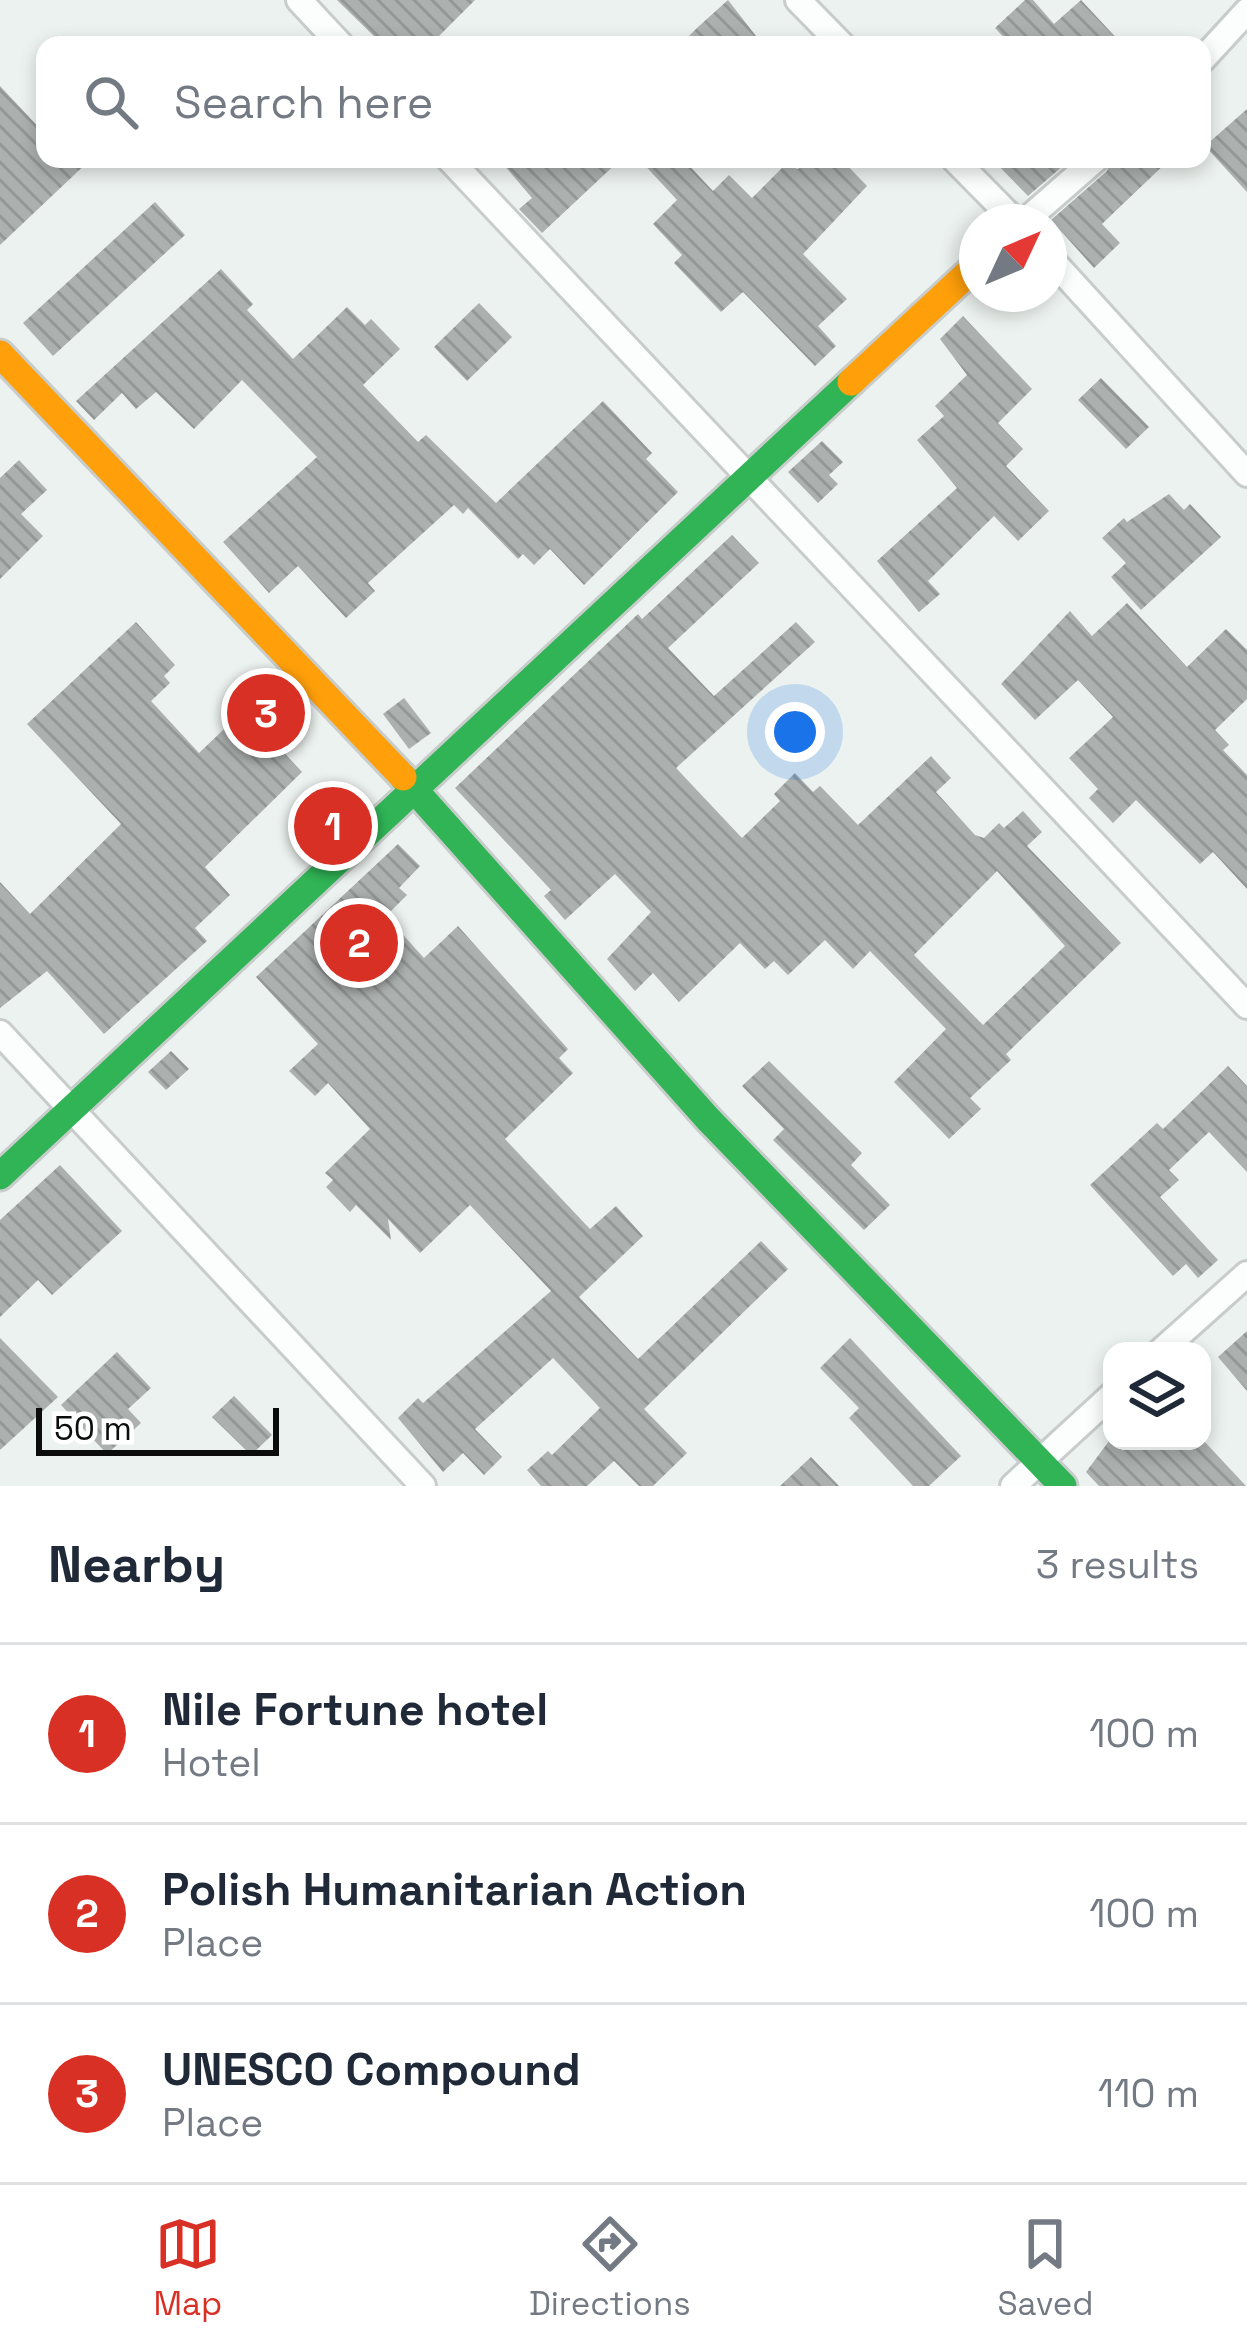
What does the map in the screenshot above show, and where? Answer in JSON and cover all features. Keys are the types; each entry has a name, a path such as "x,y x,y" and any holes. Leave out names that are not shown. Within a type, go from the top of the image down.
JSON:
{"street":[{"path":"299,0 333,36"},
{"path":"798,0 833,36"},
{"path":"1211,50 1247,10"},
{"path":"458,168 1247,1006"},
{"path":"964,168 1001,204"},
{"path":"1042,204 1085,168"},
{"path":"1067,277 1247,474"},
{"path":"0,1177 959,282"},
{"path":"0,354 415,790 708,1119 1063,1486"},
{"path":"0,1033 423,1486"},
{"path":"1171,1342 1247,1274"},
{"path":"1013,1486 1103,1403"}],"building":[{"path":"337,0 475,0 439,36 374,36"},
{"path":"728,0 756,36 689,36"},
{"path":"1025,0 1033,0 1054,24 1081,0 1115,36 1003,36 995,28"},
{"path":"0,86 36,124 36,168 81,168 0,245"},
{"path":"1247,109 1247,192 1211,153 1211,141"},
{"path":"507,168 611,168 542,233 519,209 532,198"},
{"path":"647,168 691,168 713,191 729,175 752,198 782,168 850,168 867,186 803,254 847,299 818,326 836,346 815,366 743,292 721,312 674,263 682,255 653,224 677,200"},
{"path":"1001,168 1061,168 1028,196"},
{"path":"1108,168 1161,168 1102,224 1120,243 1094,268 1067,238 1067,206"},
{"path":"155,202 185,235 53,356 23,323"},
{"path":"221,269 253,304 247,310 293,359 347,307 365,325 371,319 400,349 363,385 418,442 426,435 496,503 603,401 652,453 646,459 678,492 584,585 550,549 534,565 523,554 518,559 468,508 463,514 454,505 368,583 375,591 346,618 298,566 269,593 223,542 317,457 242,380 194,429 156,392 136,409 122,393 94,420 76,401"},
{"path":"479,303 512,337 467,381 434,347"},
{"path":"963,316 1032,389 998,423 1023,449 1006,466 1049,511 1018,541 994,516 928,581 940,594 919,612 877,561 957,488 917,440 944,416 935,406 967,375 940,339"},
{"path":"1101,378 1149,427 1126,449 1078,400"},
{"path":"822,441 843,462 829,475 838,484 818,503 788,472"},
{"path":"19,460 47,490 21,514 43,536 0,579 0,478"},
{"path":"1169,494 1184,510 1190,504 1221,537 1141,610 1111,577 1126,563 1102,538 1124,518 1127,522"},
{"path":"732,535 759,563 668,648 714,696 796,622 815,642 676,768 742,838 780,801 774,794 795,773 813,792 820,786 858,825 931,756 951,778 936,792 975,835 984,838 999,823 1004,828 1023,811 1042,832 1027,846 1121,943 1006,1054 1011,1060 970,1098 981,1109 949,1139 894,1082 946,1029 870,951 853,969 825,940 788,975 774,961 765,969 740,943 679,1002 653,973 635,991 607,959 651,912 615,874 565,920 544,896 551,890 455,788 638,614 642,619","holes":["997,871 1065,946 983,1025 914,955"]},
{"path":"1127,603 1187,667 1226,629 1247,650 1247,699 1215,730 1229,745 1223,750 1247,775 1247,889 1213,852 1200,864 1136,800 1113,823 1089,798 1098,789 1069,758 1113,717 1078,680 1035,720 1001,684 1070,611 1092,636"},
{"path":"136,622 175,665 164,676 170,683 151,701 199,753 244,710 302,772 205,867 230,895 195,928 207,941 104,1034 47,971 0,1008 0,882 30,914 121,824 27,724"},
{"path":"404,698 431,733 409,749 383,714"},
{"path":"398,844 420,866 399,888 407,895 386,916 424,958 458,926 568,1049 559,1058 573,1073 505,1139 590,1229 616,1206 643,1236 579,1297 638,1359 761,1241 788,1269 644,1409 687,1453 653,1486 639,1486 614,1461 587,1486 541,1486 527,1470 548,1451 552,1455 600,1408 553,1358 475,1429 502,1457 484,1475 463,1453 443,1472 398,1418 418,1398 423,1403 551,1291 470,1205 420,1253 388,1219 391,1240 356,1205 350,1212 326,1187 333,1180 325,1173 370,1129 328,1083 315,1096 289,1071 318,1044 256,977"},
{"path":"171,1051 189,1069 166,1090 148,1072"},
{"path":"769,1061 862,1153 851,1165 890,1205 864,1230 773,1140 784,1129 742,1086"},
{"path":"1228,1066 1247,1086 1247,1172 1209,1132 1169,1170 1179,1180 1160,1197 1218,1260 1198,1278 1186,1264 1173,1276 1090,1185 1157,1123 1163,1129"},
{"path":"60,1165 122,1231 52,1295 38,1280 0,1317 0,1220"},
{"path":"1247,1331 1247,1391 1218,1357"},
{"path":"0,1338 58,1397 0,1450"},
{"path":"850,1338 961,1456 929,1486 913,1486 849,1418 859,1408 820,1368"},
{"path":"117,1352 151,1388 128,1409 141,1423 107,1454 61,1405"},
{"path":"234,1396 272,1435 251,1455 212,1417"},
{"path":"1211,1448 1246,1486 1099,1486 1086,1472 1103,1449"},
{"path":"811,1457 839,1486 780,1486"}],"traffic: fast":[{"path":"0,1176 851,382"},
{"path":"403,777 708,1119 1063,1486"}],"traffic: slow":[{"path":"851,382 959,282"},
{"path":"0,354 403,777"}],"place":[{"name":"UNESCO Compound","path":"266,713"},
{"name":"Nile Fortune hotel","path":"333,826"},
{"name":"Polish Humanitarian Action","path":"359,943"}]}
